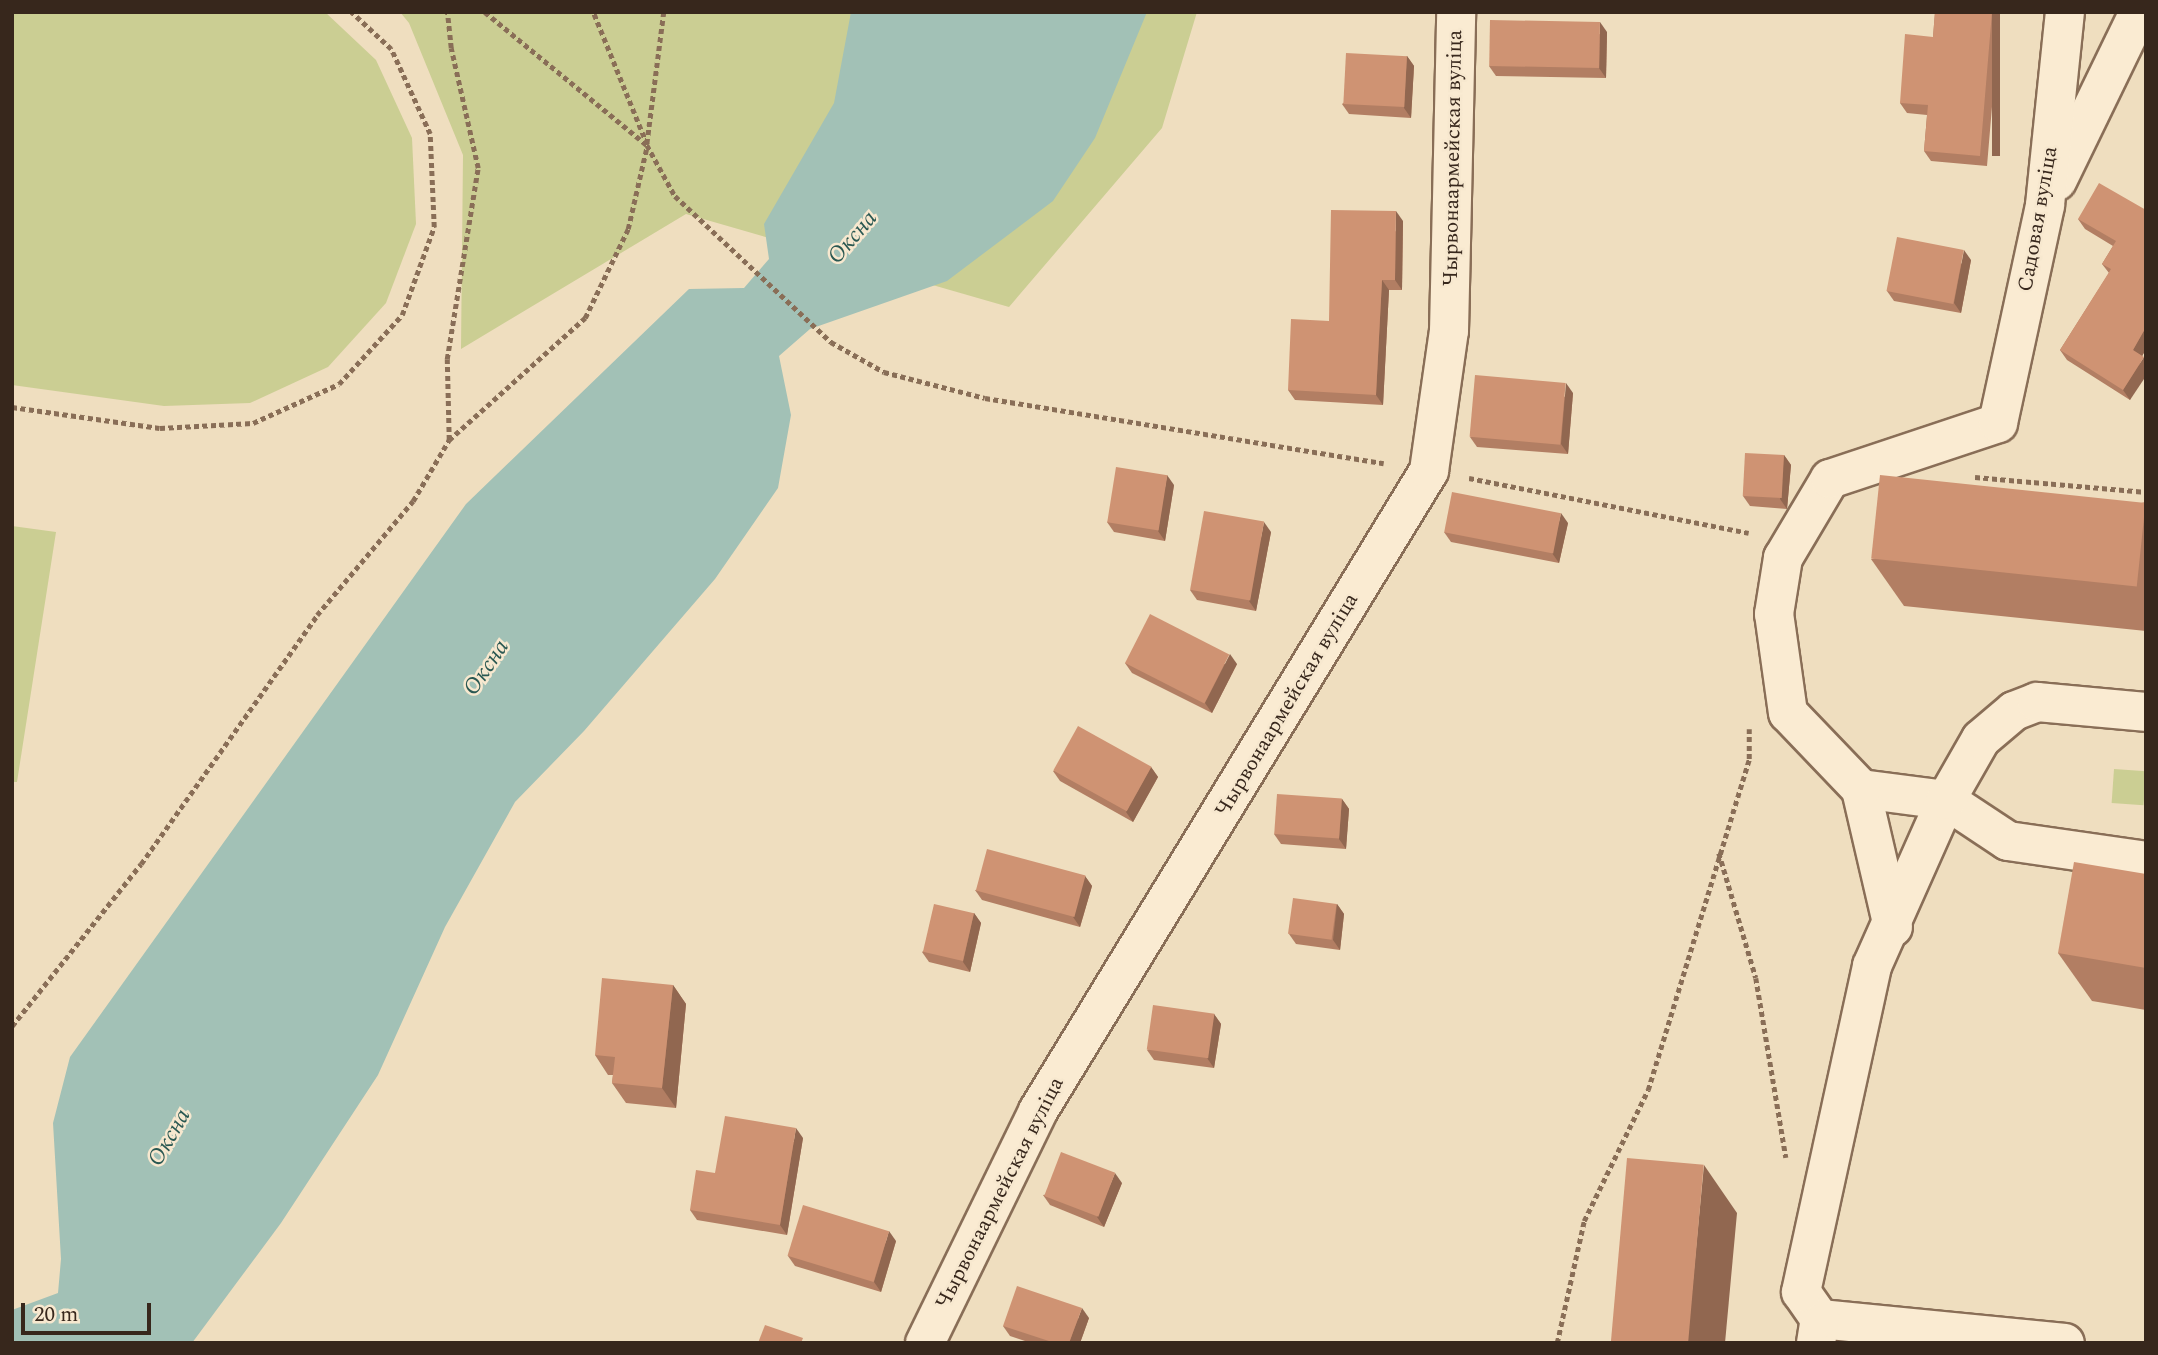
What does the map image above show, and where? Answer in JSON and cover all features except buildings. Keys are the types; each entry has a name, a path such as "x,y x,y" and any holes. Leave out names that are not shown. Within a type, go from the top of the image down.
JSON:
{"street":[{"name":"Чырвонаармейская вуліца","path":"925,1343 1038,1111 1429,471 1449,331 1456,12"},
{"name":"Садовая вуліца","path":"1766,552 1830,479 1998,423 2045,205 2065,12"},
{"path":"2045,205 2139,12"},
{"path":"1766,552 1788,713 1861,789 1893,927"},
{"path":"2065,1343 1818,1331 1801,1292 1872,965 1893,927 1946,800 1980,739 2014,711 2037,702 2146,712"},
{"path":"1861,789 1946,800 2008,841 2146,861"}],"path":[{"path":"12,407 160,428 253,423 339,384 402,315 435,227 430,134 391,49 351,12"},
{"path":"447,12 451,48 478,168 447,359 449,440"},
{"path":"485,12 647,145"},
{"path":"593,12 647,145 675,196 831,342 884,372 985,398 1429,471 1748,533 1766,552"},
{"path":"12,1026 141,864 317,615 413,501 449,440 585,318 628,229 647,145 664,12"},
{"path":"1970,476 2146,492"},
{"path":"1748,533 1766,552"},
{"path":"1556,1343 1584,1221 1648,1090 1749,759 1749,719"},
{"path":"1719,852 1756,978 1786,1161"}],"green space":[{"path":"12,12 325,12 376,60 412,138 416,224 386,303 328,367 250,403 164,406 12,385"},
{"path":"400,12 1197,12 1162,128 1009,307 686,214 461,349 463,155 409,23"},
{"path":"12,526 56,532 17,782 12,782"},
{"path":"2114,769 2146,771 2144,805 2112,803"}],"water":[{"name":"Оксна","path":"851,12 1147,12 1095,138 1053,201 947,281 810,329 779,356 791,415 778,488 715,579 584,731 515,802 445,927 378,1075 281,1223 192,1343 12,1343 12,1310 58,1293 61,1259 53,1123 70,1057 466,504 689,289 744,288 769,259 764,224 834,103"}]}
